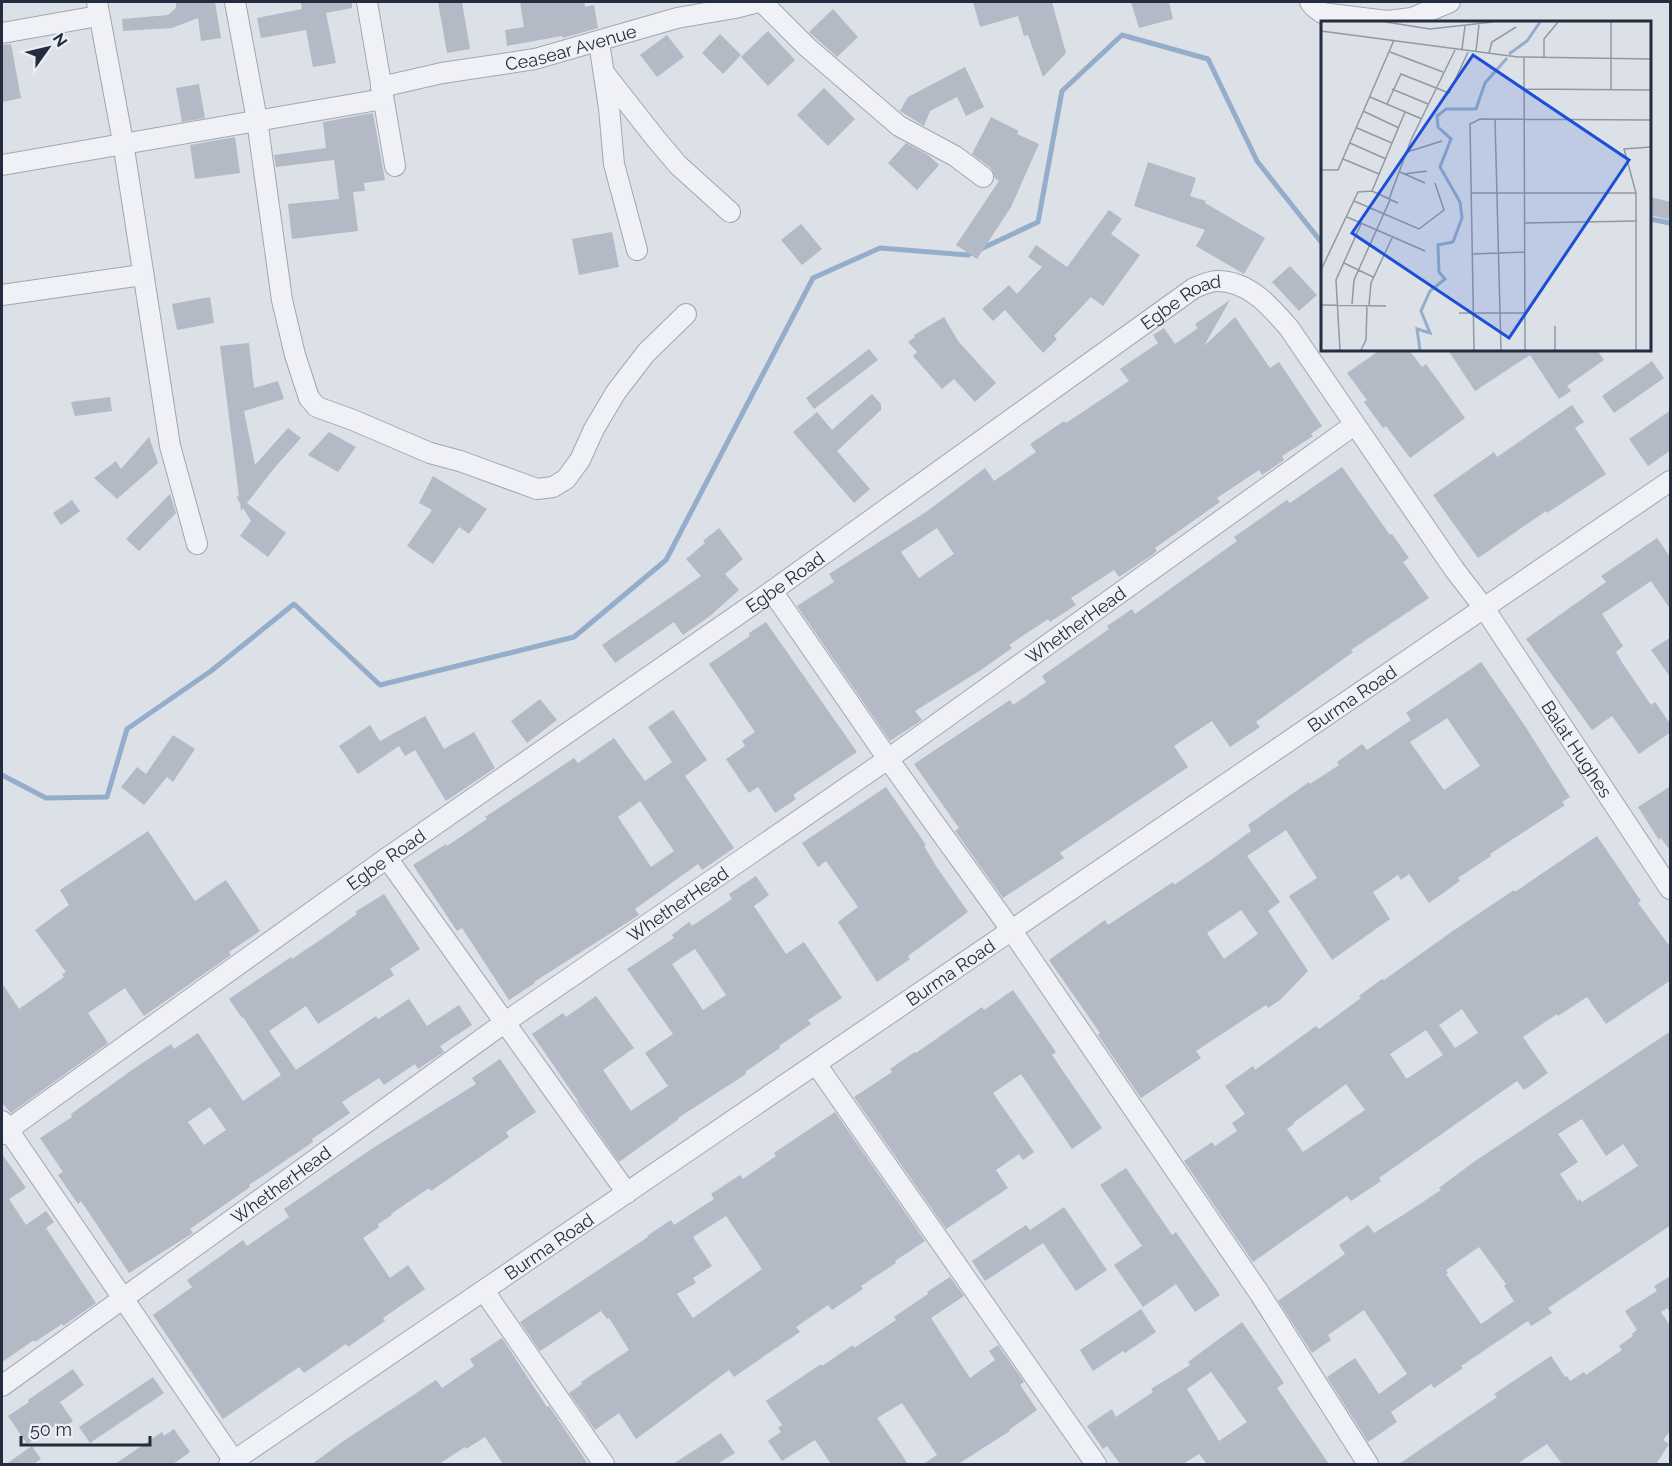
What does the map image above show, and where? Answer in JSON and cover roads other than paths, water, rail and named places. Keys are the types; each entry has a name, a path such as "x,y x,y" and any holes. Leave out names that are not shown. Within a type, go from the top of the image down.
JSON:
{"street":[{"path":"235,2 257,120 282,300 305,388 309,398 317,407 430,453 460,461 537,489 547,489 566,479 580,460 594,429 616,392 645,353 686,314"},
{"path":"367,2 395,166"},
{"path":"760,2 807,47 899,126 955,156 983,177"},
{"name":"Ceasear Avenue","path":"2,165 257,120 382,93 442,73 535,59 677,18 760,2"},
{"path":"1310,2 1322,13 1387,21 1412,18 1450,2"},
{"path":"2,33 97,9 123,142 170,446 197,544"},
{"path":"599,42 609,108 614,164 637,250"},
{"path":"603,72 678,165 730,212"},
{"path":"2,295 142,274"},
{"name":"Egbe Road","path":"3,1128 772,591 1194,288 1215,280 1235,284 1250,291 1267,303 1289,328 1454,569 1485,608"},
{"name":"WhetherHead","path":"2,1386 504,1023 888,759 1354,425"},
{"name":"Burma Road","path":"232,1463 1671,481"},
{"path":"772,591 888,759 1012,931 1260,1294 1368,1464"},
{"name":"Balat Hughes","path":"1485,608 1671,889"},
{"path":"387,858 627,1193"},
{"path":"816,1064 1096,1464"},
{"path":"3,1128 123,1299 232,1463"},
{"path":"484,1291 604,1464"}],"waterway":[{"path":"2,775 46,798 107,797 127,729 211,671 294,604 380,685 574,637 666,560 813,278 880,248 968,255 1038,222 1062,91 1122,35 1208,59 1257,161 1321,242"},
{"path":"1651,219 1670,223"}]}
